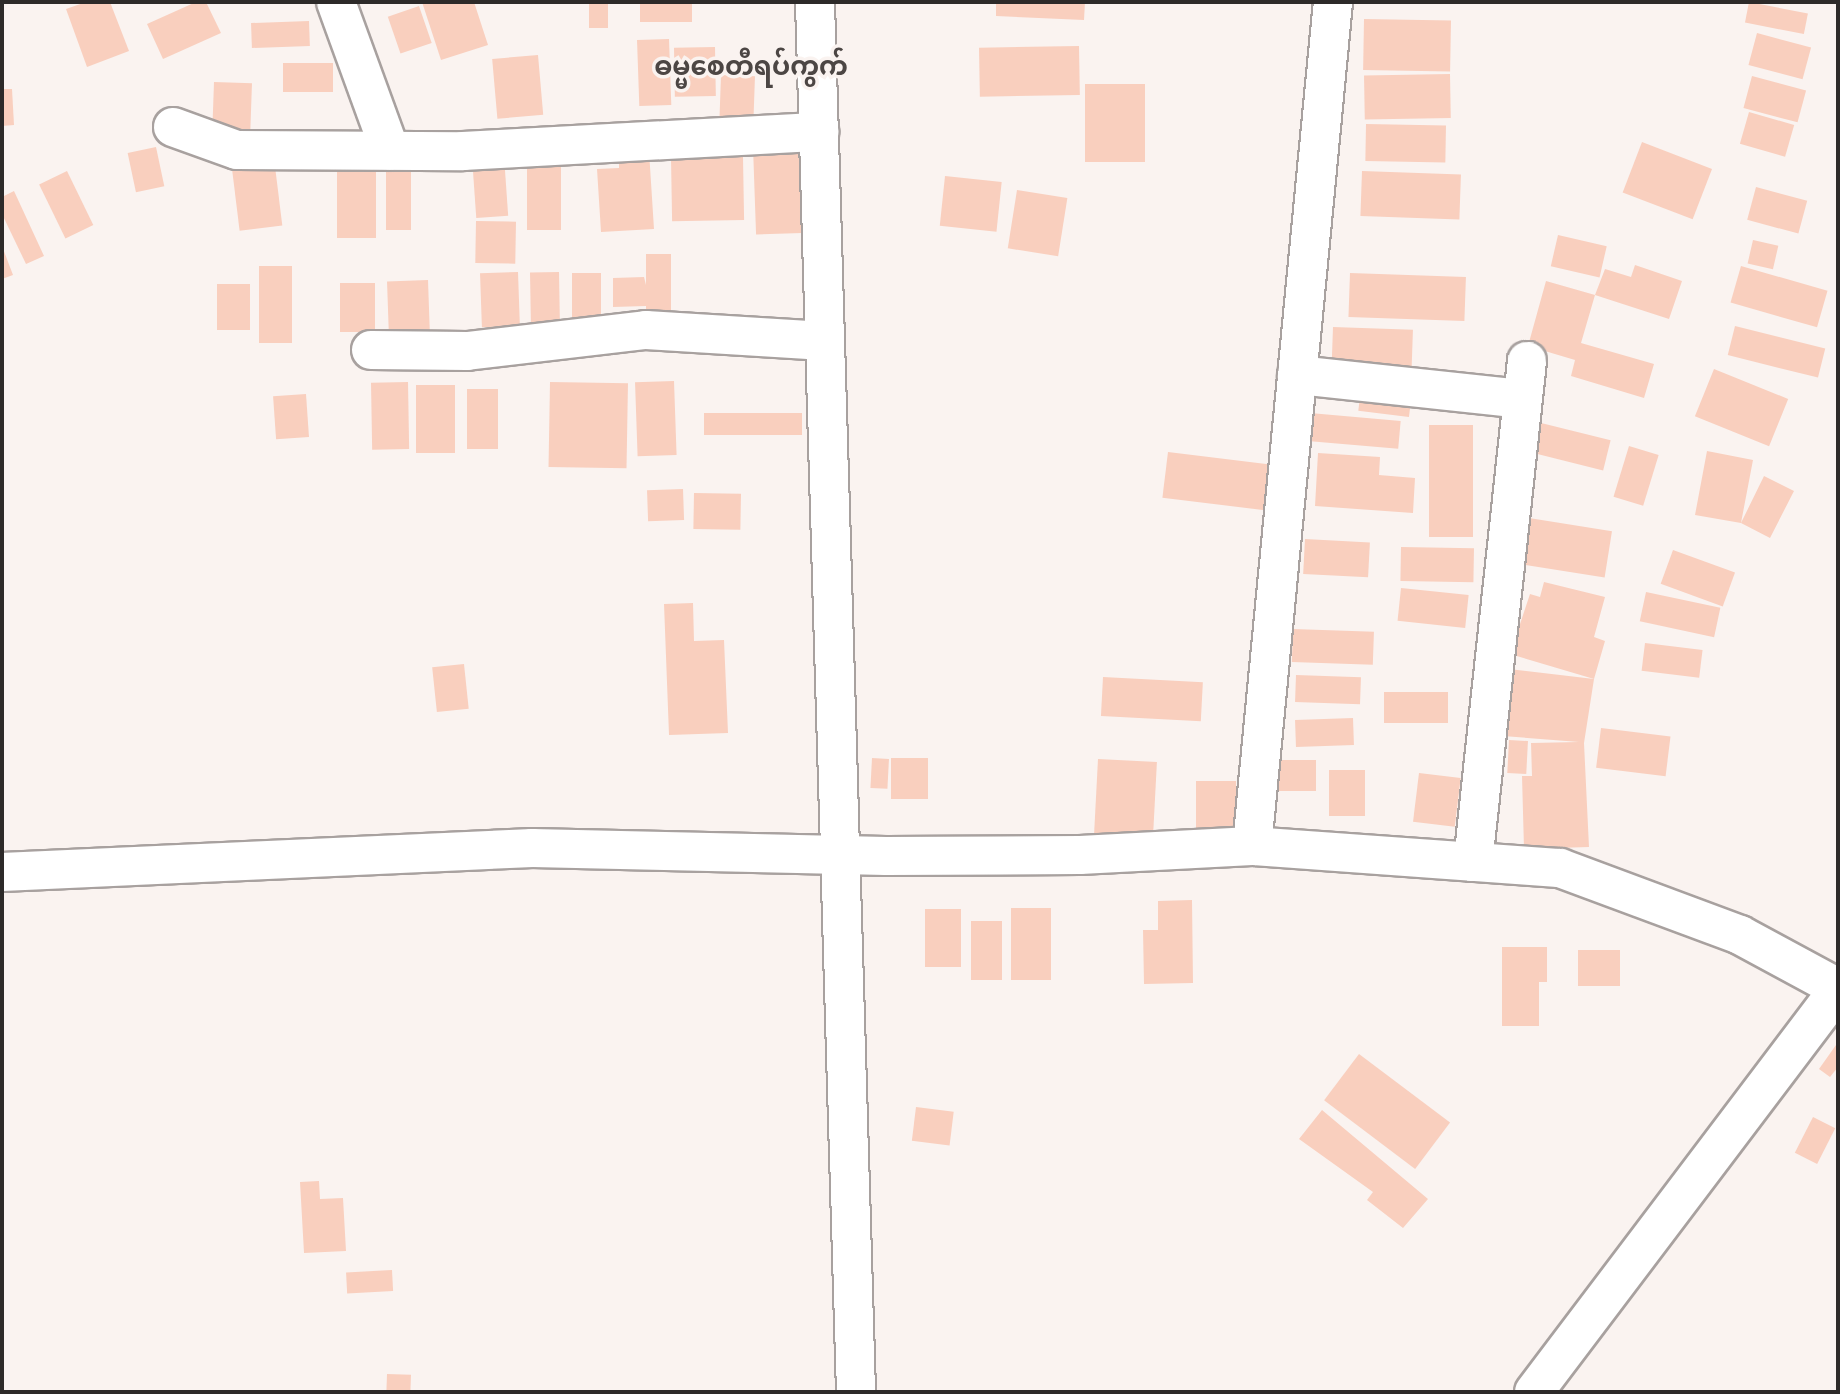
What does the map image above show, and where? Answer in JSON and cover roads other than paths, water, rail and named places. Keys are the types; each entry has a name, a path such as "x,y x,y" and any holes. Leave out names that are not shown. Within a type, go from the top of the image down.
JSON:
{"street":[{"path":"336,2 390,150"},
{"path":"815,2 856,1392"},
{"path":"1252,846 1333,2"},
{"path":"173,127 237,150 390,150 819,132"},
{"path":"371,350 467,351 646,330 825,341"},
{"path":"1473,862 1527,361"},
{"path":"1297,375 1521,399"},
{"path":"2,872 532,848 840,855 1080,855 1252,846 1560,868 1740,935 1838,989 1534,1392"}],"district":[{"name":"ဓမ္မစေတီရပ်ကွက်","path":"751,65"}]}
